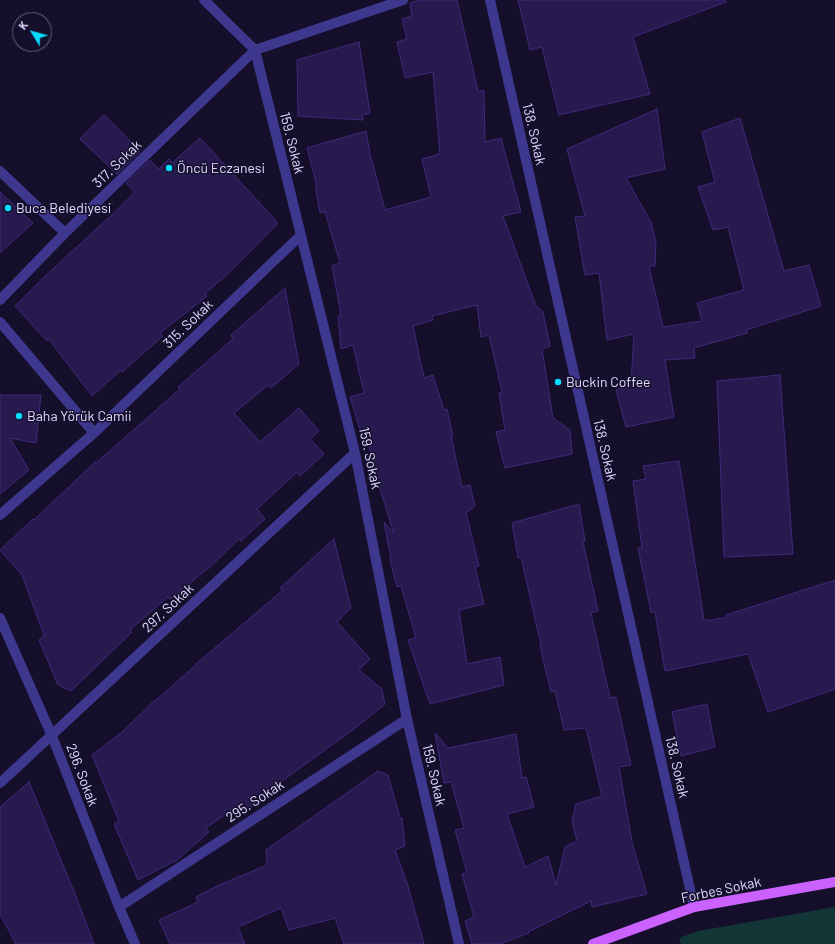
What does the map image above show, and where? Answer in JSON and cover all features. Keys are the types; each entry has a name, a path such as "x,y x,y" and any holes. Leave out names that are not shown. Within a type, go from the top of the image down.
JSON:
{"main road":[{"name":"Forbes Sokak","path":"593,944 694,907 835,882"}],"street":[{"path":"204,0 255,50 403,0"},
{"name":"138. Sokak","path":"490,0 694,907"},
{"name":"317. Sokak","path":"0,300 65,233 255,50"},
{"name":"159. Sokak","path":"255,50 355,453 407,719 460,944"},
{"path":"0,171 65,233"},
{"name":"315. Sokak","path":"0,515 94,433 301,235"},
{"path":"0,322 94,433"},
{"name":"297. Sokak","path":"0,783 355,453"},
{"name":"296. Sokak","path":"0,618 52,736 135,944"},
{"name":"295. Sokak","path":"119,907 407,719"}],"green space":[{"path":"835,907 835,944 681,944 679,938 698,931"}],"building":[{"path":"420,0 457,0 478,91 484,91 485,142 501,138 521,212 503,216 536,306 543,312 550,346 542,349 553,418 570,430 572,454 505,468 496,432 505,430 499,393 502,392 489,335 481,337 477,305 432,316 433,320 413,326 424,378 433,375 444,410 447,409 462,487 470,485 475,506 466,513 479,566 475,567 484,604 459,610 467,664 500,657 504,685 430,704 408,640 416,638 401,586 397,587 390,559 384,522 394,533 377,480 365,429 360,430 350,397 364,393 353,345 341,349 338,316 341,315 332,266 340,263 325,212 320,213 316,182 307,148 366,131 370,154 385,210 431,197 422,159 440,154 433,72 405,78 397,42 407,39 402,19 412,16 410,3"},
{"path":"518,0 725,0 726,2 633,37 650,94 559,115 542,47 530,50"},
{"path":"359,42 370,113 362,115 363,120 298,116 297,60"},
{"path":"657,109 665,169 626,178 651,222 656,242 655,266 649,266 663,327 702,321 697,303 744,290 728,227 713,230 698,187 715,182 702,132 740,118 784,271 809,265 821,306 746,330 747,333 694,348 695,358 665,360 674,417 626,427 616,390 631,384 634,334 607,340 599,273 585,275 575,217 585,216 567,149"},
{"path":"104,115 140,151 117,174 80,139"},
{"path":"200,138 278,223 233,269 205,294 207,296 160,333 163,336 92,396 48,338 47,341 15,306 135,192 126,183 150,160 159,169 169,159 172,163"},
{"name":"Buca Belediyesi","path":"0,192 33,223 0,253"},
{"path":"285,288 299,364 271,388 268,385 234,413 260,442 299,408 319,431 310,439 324,454 300,476 297,472 257,509 265,519 241,541 239,539 210,567 170,599 168,597 130,630 132,632 71,691 58,685 39,640 44,635 22,575 0,550 95,462 96,463 180,389 178,387 233,339 231,335"},
{"path":"780,375 793,554 724,557 717,381"},
{"name":"Baha Yörük Camii","path":"0,395 41,395 36,443 10,438 29,470 0,494"},
{"path":"679,461 704,620 710,621 726,618 726,615 835,580 835,689 768,712 748,654 665,671 655,612 651,612 638,548 642,548 633,481 646,479 643,466"},
{"path":"579,504 585,541 583,542 598,611 591,613 610,698 616,697 631,765 619,767 632,842 647,894 592,907 591,901 528,932 529,933 500,944 472,944 465,921 474,917 462,874 467,873 455,830 464,828 451,782 444,783 435,733 448,748 516,734 522,778 526,777 534,807 507,814 525,867 548,856 556,885 565,847 577,841 572,821 576,804 602,796 586,728 564,730 555,691 551,692 521,557 518,558 512,523"},
{"path":"334,539 351,608 337,622 370,659 359,670 382,689 385,704 354,729 271,789 273,791 244,811 240,804 206,828 209,832 177,860 138,880 114,824 119,821 92,755 121,733 155,700 283,590 280,588"},
{"path":"707,704 715,747 681,756 672,712"},
{"path":"378,771 388,775 400,818 402,818 405,846 395,850 408,886 424,944 344,944 335,918 289,930 281,908 238,927 245,944 170,944 159,920 198,902 196,897 217,886 267,865 266,850"},
{"path":"29,782 94,944 16,944 0,914 0,807"}],"place":[{"name":"Öncü Eczanesi","path":"169,168"},
{"name":"Buca Belediyesi","path":"8,208"},
{"name":"Buckin Coffee","path":"558,382"},
{"name":"Baha Yörük Camii","path":"19,416"}]}
